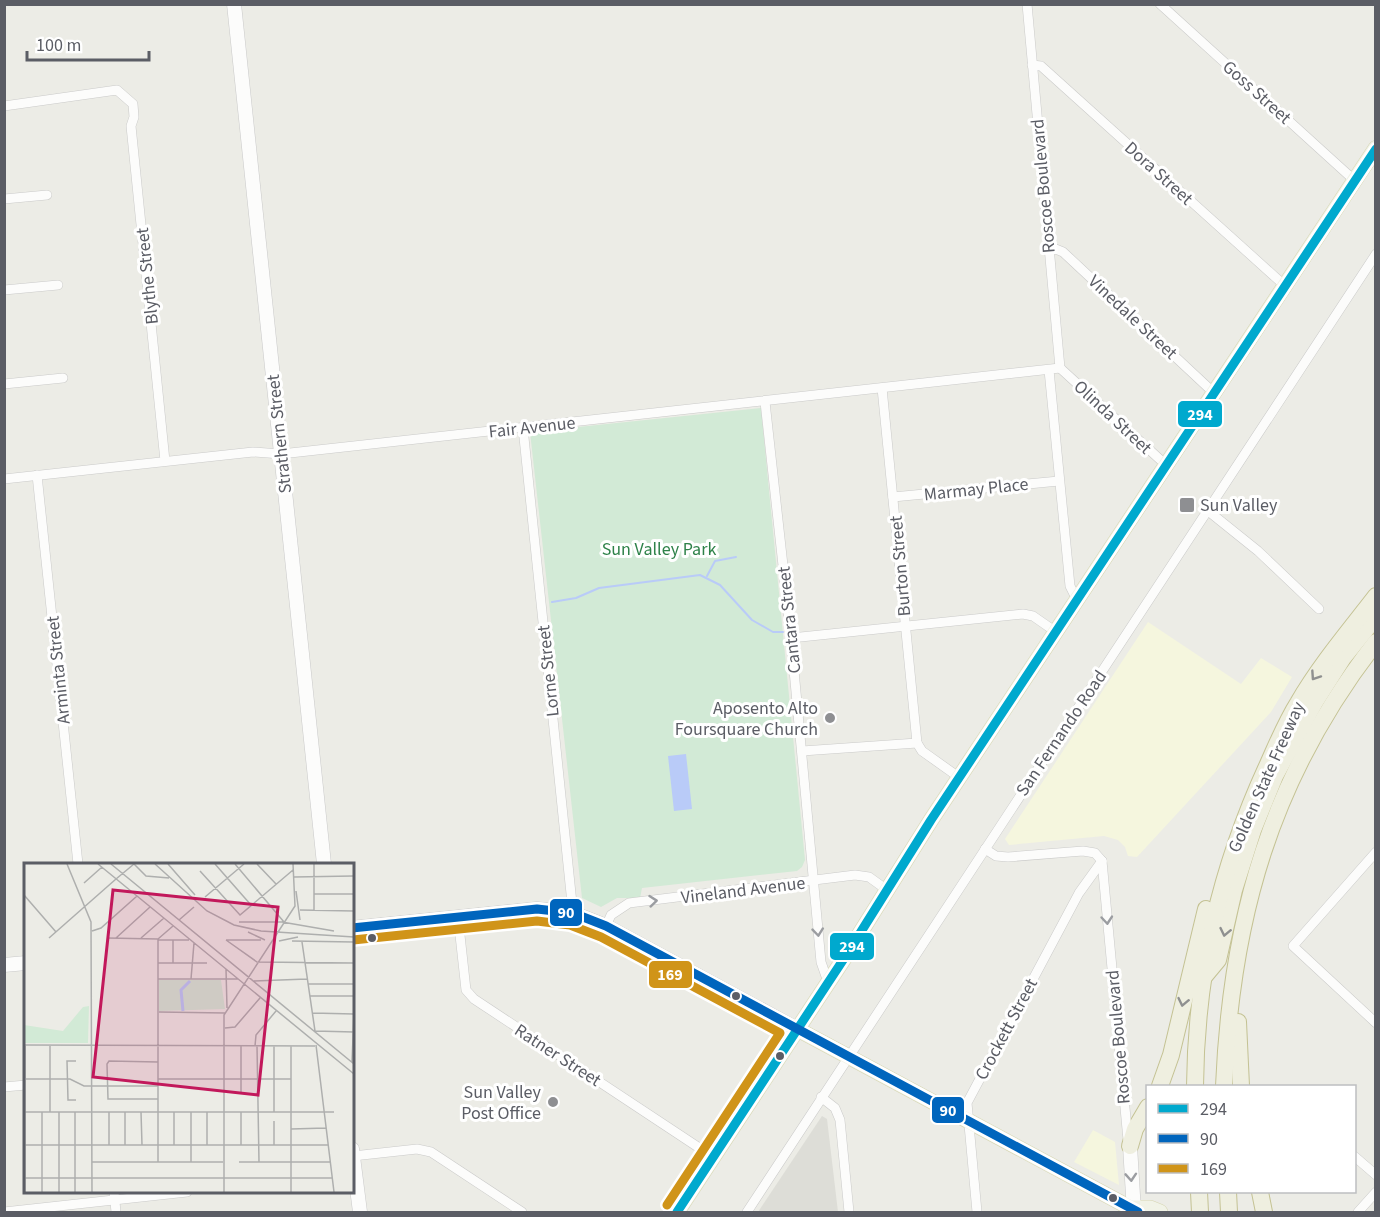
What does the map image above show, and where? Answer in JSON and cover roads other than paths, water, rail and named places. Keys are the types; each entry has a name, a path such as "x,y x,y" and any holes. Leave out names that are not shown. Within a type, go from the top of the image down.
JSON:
{"highway":[{"name":"Golden State Freeway","path":"1195,1085 1202,979 1215,909 1228,862 1251,801 1297,704 1318,671 1376,596"},
{"path":"1202,979 1218,960 1234,890 1253,830 1275,776 1315,702 1343,658 1376,617"},
{"path":"1241,1085 1238,1049 1241,929 1238,900 1259,832 1283,774 1330,691 1376,625"},
{"name":"Golden State Freeway","path":"1224,1085 1229,1005 1241,929 1258,864 1293,777 1330,708 1376,642"},
{"path":"1160,1085 1171,1055 1198,936 1208,905 1228,862"},
{"path":"1130,1146 1135,1129 1146,1110"},
{"path":"1199,1193 1200,1212"},
{"path":"1228,1193 1229,1212"},
{"path":"1260,1193 1264,1212"}],"main road":[{"name":"Strathern Street","path":"234,4 324,863"},
{"path":"677,1212 1376,148"},
{"path":"354,928 537,909 573,913 606,926 1135,1211 1150,1208 1160,1212"},
{"path":"4,965 24,963"},
{"name":"Roscoe Boulevard","path":"1130,1146 1135,1211"},
{"path":"354,1173 360,1212"}],"street":[{"name":"Roscoe Boulevard","path":"1027,4 1060,368"},
{"name":"Goss Street","path":"1160,4 1354,180"},
{"name":"Dora Street","path":"1032,65 1041,66 1284,285"},
{"name":"Blythe Street","path":"4,106 117,90 133,104 134,117 130,126 165,461"},
{"path":"4,199 47,195"},
{"name":"Vinedale Street","path":"1048,246 1063,252 1214,393"},
{"name":"San Fernando Road","path":"747,1212 847,1056 1376,254"},
{"path":"4,290 57,285"},
{"name":"Fair Avenue","path":"4,479 253,452 281,454 1060,368"},
{"name":"Olinda Street","path":"1060,368 1166,465"},
{"path":"1049,370 1070,586 1077,600"},
{"path":"4,384 63,378"},
{"name":"Burton Street","path":"882,388 917,743"},
{"name":"Cantara Street","path":"765,402 791,638 821,962 828,982"},
{"name":"Lorne Street","path":"523,428 573,913"},
{"name":"Arminta Street","path":"37,475 78,863"},
{"name":"Marmay Place","path":"893,497 1059,481"},
{"path":"1207,510 1258,551 1319,609"},
{"path":"791,638 1023,614 1033,616 1056,632"},
{"path":"802,751 917,743 922,751 960,778"},
{"path":"985,849 996,856 1008,857 1083,851 1095,853 1102,861"},
{"path":"1376,852 1293,946 1376,1023"},
{"name":"Roscoe Boulevard","path":"1102,861 1127,1137 1130,1146"},
{"name":"Crockett Street","path":"976,1212 967,1103 1079,893 1102,861"},
{"name":"Vineland Avenue","path":"606,926 611,915 629,903 862,875 869,877 887,890"},
{"name":"Ratner Street","path":"458,917 466,990 474,999 713,1157"},
{"path":"4,1087 24,1085"},
{"path":"821,1097 835,1108 840,1120 849,1212"},
{"path":"354,1156 417,1149 431,1152 522,1212"},
{"path":"1356,1158 1376,1175"},
{"path":"1358,1212 1376,1192"},
{"path":"4,1212 114,1195 150,1193"},
{"path":"114,1195 116,1212"}],"water":[{"path":"686,754 692,809 674,811 668,756"}],"waterway":[{"path":"707,576 715,561 736,557"},
{"path":"552,602 576,598 599,588 700,575 720,585 752,620 773,632 783,632"}],"place":[{"name":"Sun Valley","path":"1187,505"},
{"name":"Aposento Alto Foursquare Church","path":"830,718"},
{"name":"Sun Valley Post Office","path":"553,1102"}],"park label":[{"name":"Sun Valley Park","path":"659,549"}]}
